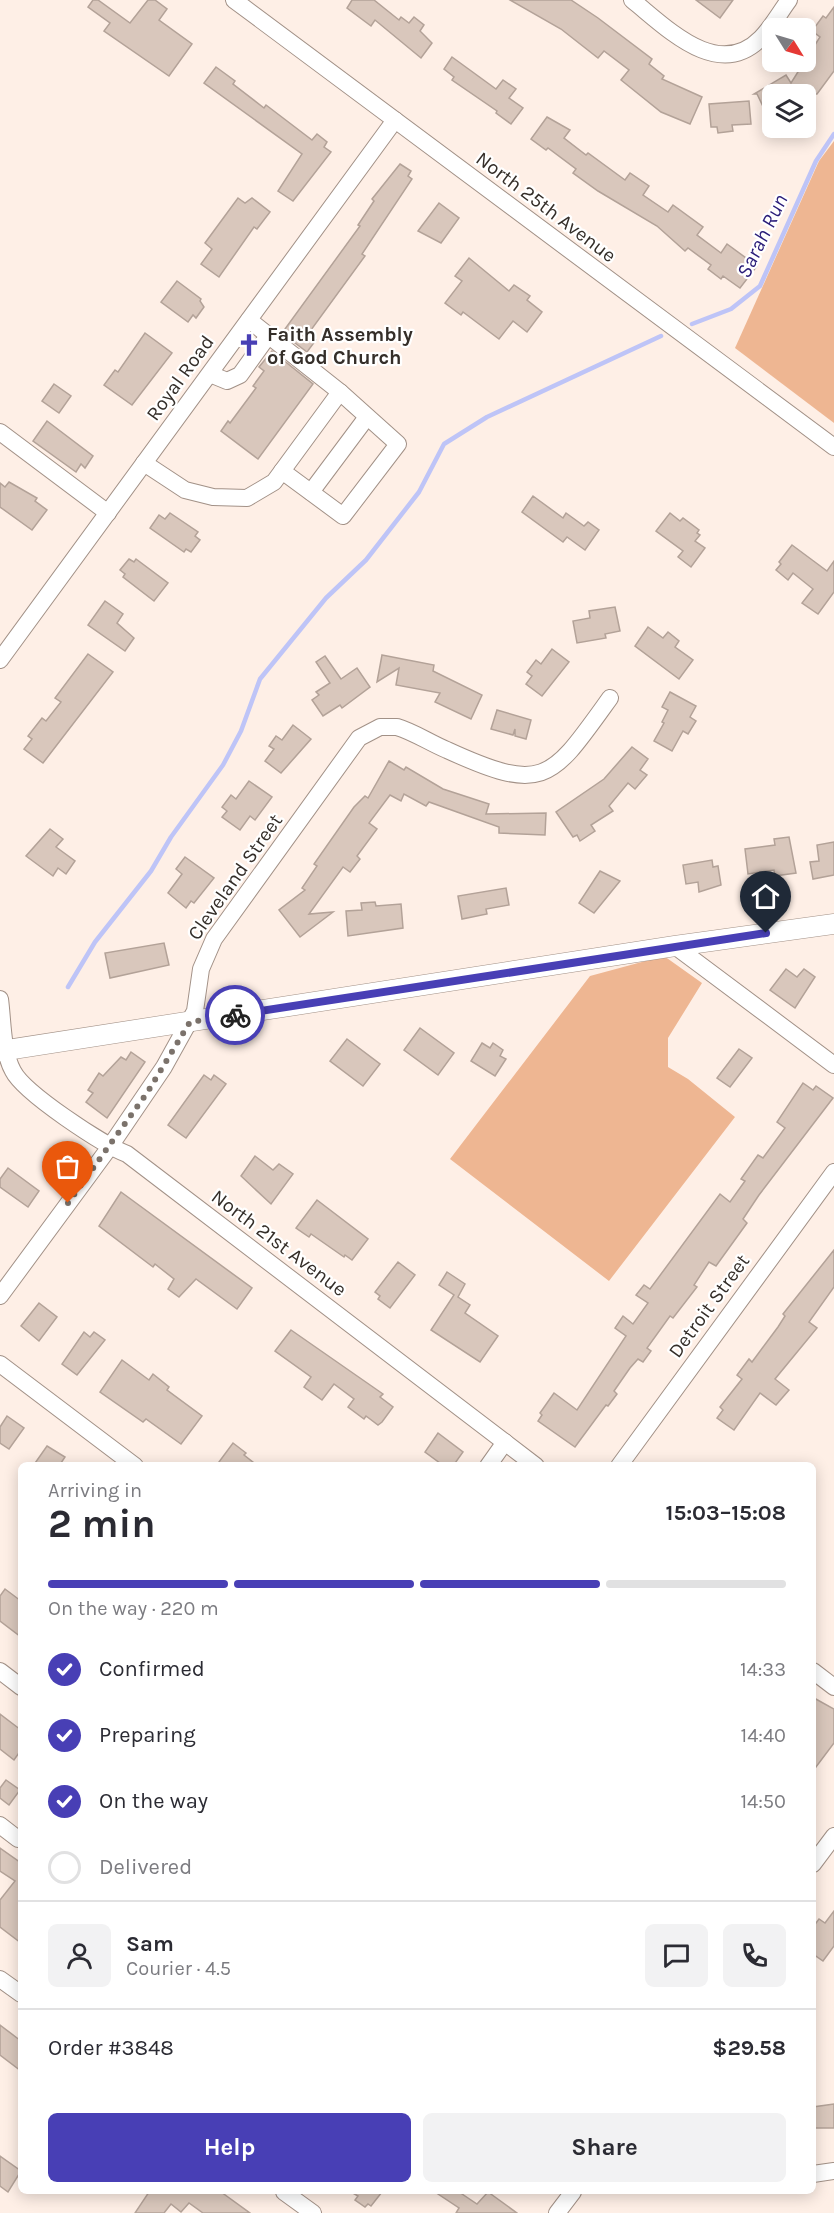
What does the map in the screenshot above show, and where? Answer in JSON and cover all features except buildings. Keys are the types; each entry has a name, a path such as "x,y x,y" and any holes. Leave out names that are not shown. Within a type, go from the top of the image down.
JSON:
{"main road":[{"path":"3,1051 675,946 834,924"}],"street":[{"name":"North 25th Avenue","path":"234,0 834,447"},
{"path":"632,0 694,48 707,53 729,54 747,49 761,38 789,0"},
{"name":"Royal Road","path":"0,660 395,120"},
{"path":"249,320 340,392 398,444 343,516 282,471"},
{"path":"210,374 227,381 240,375 268,336"},
{"path":"144,463 185,490 213,497 247,498 274,482 340,392"},
{"path":"311,492 367,417"},
{"path":"0,432 108,513"},
{"name":"Cleveland Street","path":"0,1296 109,1148 164,1067 196,1007 205,957 214,939 363,735 380,727 397,727 500,772 532,776 553,767 566,757 610,698"},
{"path":"675,946 834,1065"},
{"path":"0,999 3,1051"},
{"name":"North 21st Avenue","path":"3,1051 14,1074 26,1087 109,1148 127,1154 531,1462"},
{"name":"Detroit Street","path":"622,1462 834,1172"},
{"path":"0,1364 130,1462"},
{"path":"491,1462 505,1442"},
{"path":"0,1671 18,1685"},
{"path":"816,1673 834,1686"},
{"path":"0,1826 18,1839"},
{"path":"816,1860 834,1836"},
{"path":"0,1978 18,1992"},
{"path":"816,2174 834,2171"},
{"path":"287,2194 313,2213"},
{"path":"557,2213 571,2194"}],"shaded area":[{"path":"834,141 834,423 735,348 819,161"},
{"path":"664,956 702,983 668,1038 668,1067 688,1079 735,1117 609,1281 450,1159 590,976"}],"waterway":[{"name":"Sarah Run","path":"692,324 731,309 760,286 816,161 834,134"},
{"path":"68,987 95,942 151,871 171,837 223,765 241,731 260,679 326,598 366,560 419,492 444,444 487,417 661,336"}],"way so far":[{"path":"68,1203 147,1093 190,1022 235,1015"}],"place":[{"name":"Faith Assembly of God Church","path":"249,345"}],"route":[{"path":"235,1015 766,933"}]}
